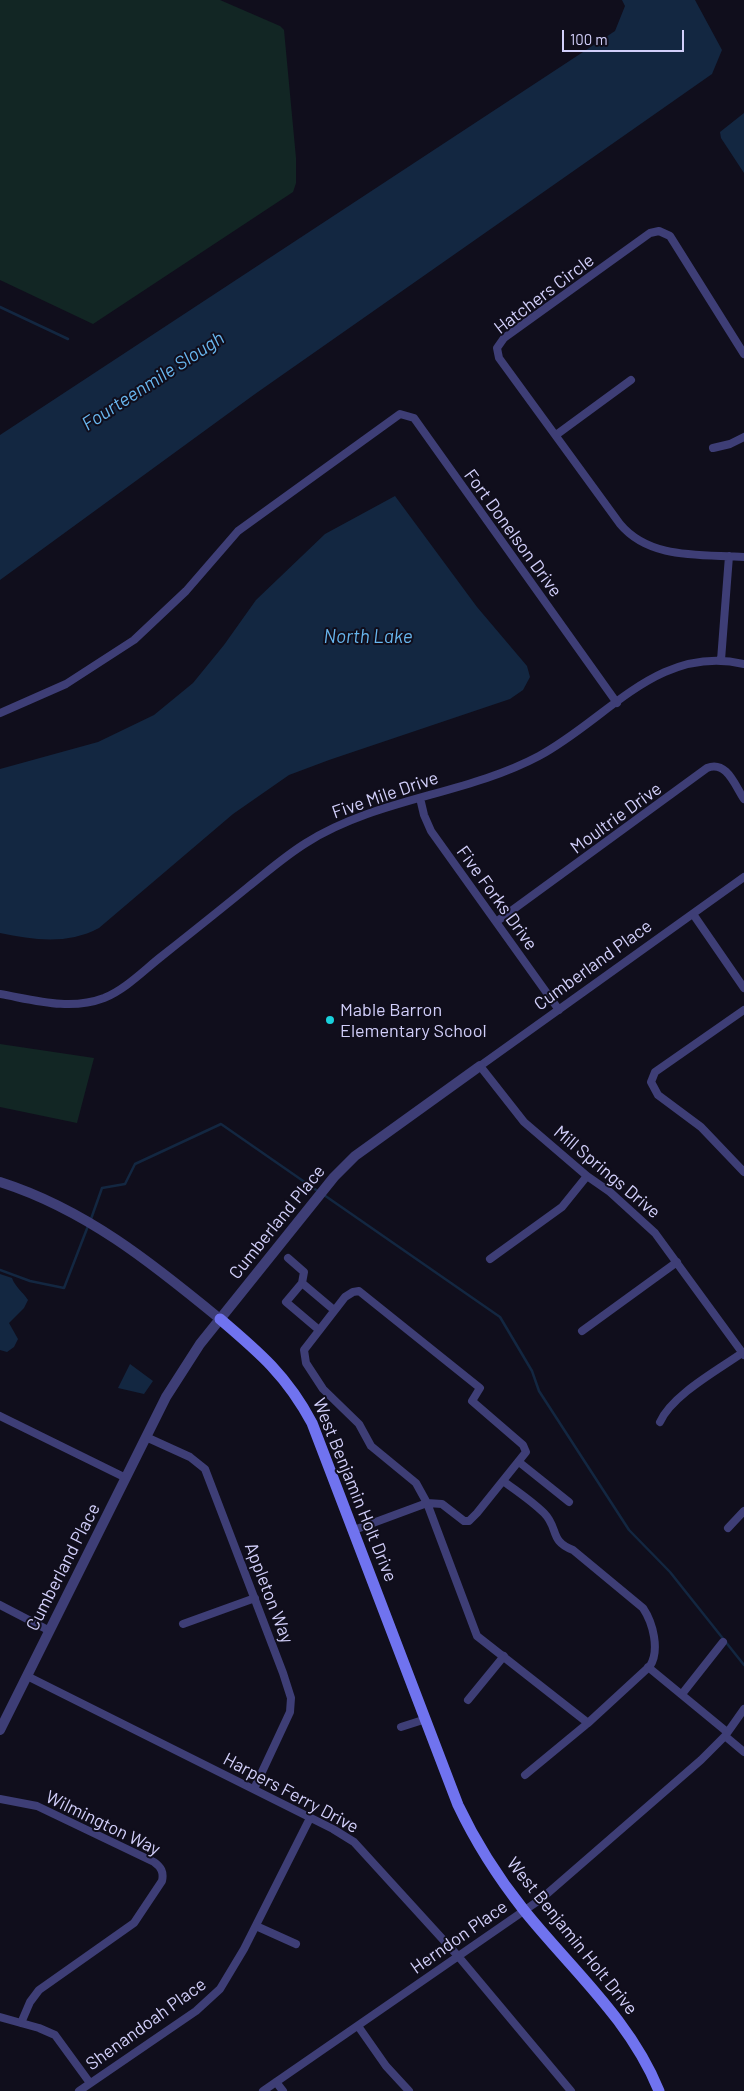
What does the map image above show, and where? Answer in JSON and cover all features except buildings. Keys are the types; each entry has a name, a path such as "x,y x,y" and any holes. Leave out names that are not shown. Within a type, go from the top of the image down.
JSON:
{"main road":[{"name":"West Benjamin Holt Drive","path":"220,1319 269,1361 299,1398 316,1431 458,1805 477,1845 524,1910 629,2034 644,2058 659,2091"}],"street":[{"name":"Hatchers Circle","path":"744,354 670,236 664,231 654,232 499,342 497,348 499,358 620,524 638,541 659,550 744,557"},
{"path":"556,435 632,380"},
{"name":"Fort Donelson Drive","path":"0,713 66,684 134,640 186,591 238,531 398,414 405,414 414,418 617,703"},
{"path":"712,448 730,444 744,437"},
{"path":"721,660 729,556"},
{"name":"Five Mile Drive","path":"0,994 64,1004 86,1003 106,997 137,976 305,844 329,830 360,817 501,773 526,763 564,740 666,670 690,662 721,660 744,664"},
{"name":"Moultrie Drive","path":"496,922 708,768 716,766 723,768 744,799"},
{"name":"Five Forks Drive","path":"420,798 424,815 431,831 559,1010"},
{"name":"Cumberland Place","path":"0,1730 177,1377 220,1319 344,1165 744,877"},
{"path":"693,914 744,988"},
{"path":"744,1010 655,1072 651,1082 658,1095 713,1138 744,1172"},
{"name":"Mill Springs Drive","path":"480,1066 524,1122 641,1219 655,1233 743,1354"},
{"path":"490,1259 562,1207 588,1176"},
{"name":"West Benjamin Holt Drive","path":"0,1182 53,1203 112,1236 147,1259 220,1319"},
{"path":"288,1258 304,1272 302,1283 286,1302 319,1330"},
{"path":"582,1331 677,1262"},
{"path":"302,1283 334,1310"},
{"path":"354,1530 427,1503 442,1504 464,1521 469,1521 504,1481 526,1452 524,1445 472,1401 480,1388 359,1291 352,1292 345,1297 304,1350 306,1363 323,1390 359,1424 371,1446 416,1483 427,1503 474,1631 588,1723"},
{"path":"660,1422 665,1412 678,1399 743,1354"},
{"path":"0,1416 126,1478"},
{"name":"Appleton Way","path":"146,1438 190,1457 205,1470 283,1673 291,1702 288,1718 254,1789"},
{"path":"519,1462 569,1502"},
{"path":"504,1481 543,1512 551,1521 554,1534 561,1546 573,1550 643,1608 649,1617 654,1646 654,1659 648,1667 588,1723 526,1776"},
{"path":"728,1528 744,1511"},
{"path":"183,1624 255,1598"},
{"path":"0,1605 50,1631"},
{"path":"682,1694 723,1642"},
{"path":"468,1700 504,1656"},
{"path":"648,1667 682,1694 744,1752"},
{"name":"Harpers Ferry Drive","path":"27,1676 347,1836 361,1848 458,1956 571,2091"},
{"name":"Herndon Place","path":"264,2091 541,1899 701,1760 726,1734 744,1709"},
{"path":"401,1727 426,1719"},
{"name":"Wilmington Way","path":"0,1799 42,1808 154,1862 162,1871 162,1881 134,1923 39,1990 30,2002 21,2023"},
{"name":"Shenandoah Place","path":"79,2091 206,2003 227,1981 310,1818"},
{"path":"256,1926 296,1944"},
{"path":"0,2017 50,2032 59,2039 90,2083"},
{"path":"358,2026 386,2066 409,2091"},
{"path":"276,2082 283,2091"}],"green space":[{"path":"0,0 220,0 280,26 284,30 296,158 296,183 293,192 93,324 0,280"},
{"path":"0,1044 94,1058 77,1123 0,1107"}],"water":[{"name":"Fourteenmile Slough","path":"622,0 695,0 722,50 712,74 255,394 0,580 0,435 615,31 625,6"},
{"path":"744,113 744,173 721,138 720,132"},
{"name":"North Lake","path":"395,496 477,607 527,666 530,677 523,690 510,699 289,775 233,814 99,928 75,937 63,939 25,938 0,933 0,769 98,742 154,715 193,683 224,645 256,600 325,534"},
{"path":"0,1274 12,1278 28,1300 24,1308 9,1323 18,1339 14,1347 7,1352 0,1350"},
{"path":"130,1364 153,1381 144,1394 118,1388"}],"waterway":[{"path":"0,307 68,339"},
{"path":"91,1219 102,1188 125,1184 135,1164 221,1124 319,1192"},
{"path":"324,1195 500,1317 532,1371 539,1391 629,1530 670,1572 744,1665"},
{"path":"0,1270 30,1281 64,1288 88,1226"}],"place":[{"name":"Mable Barron Elementary School","path":"330,1020"}]}
